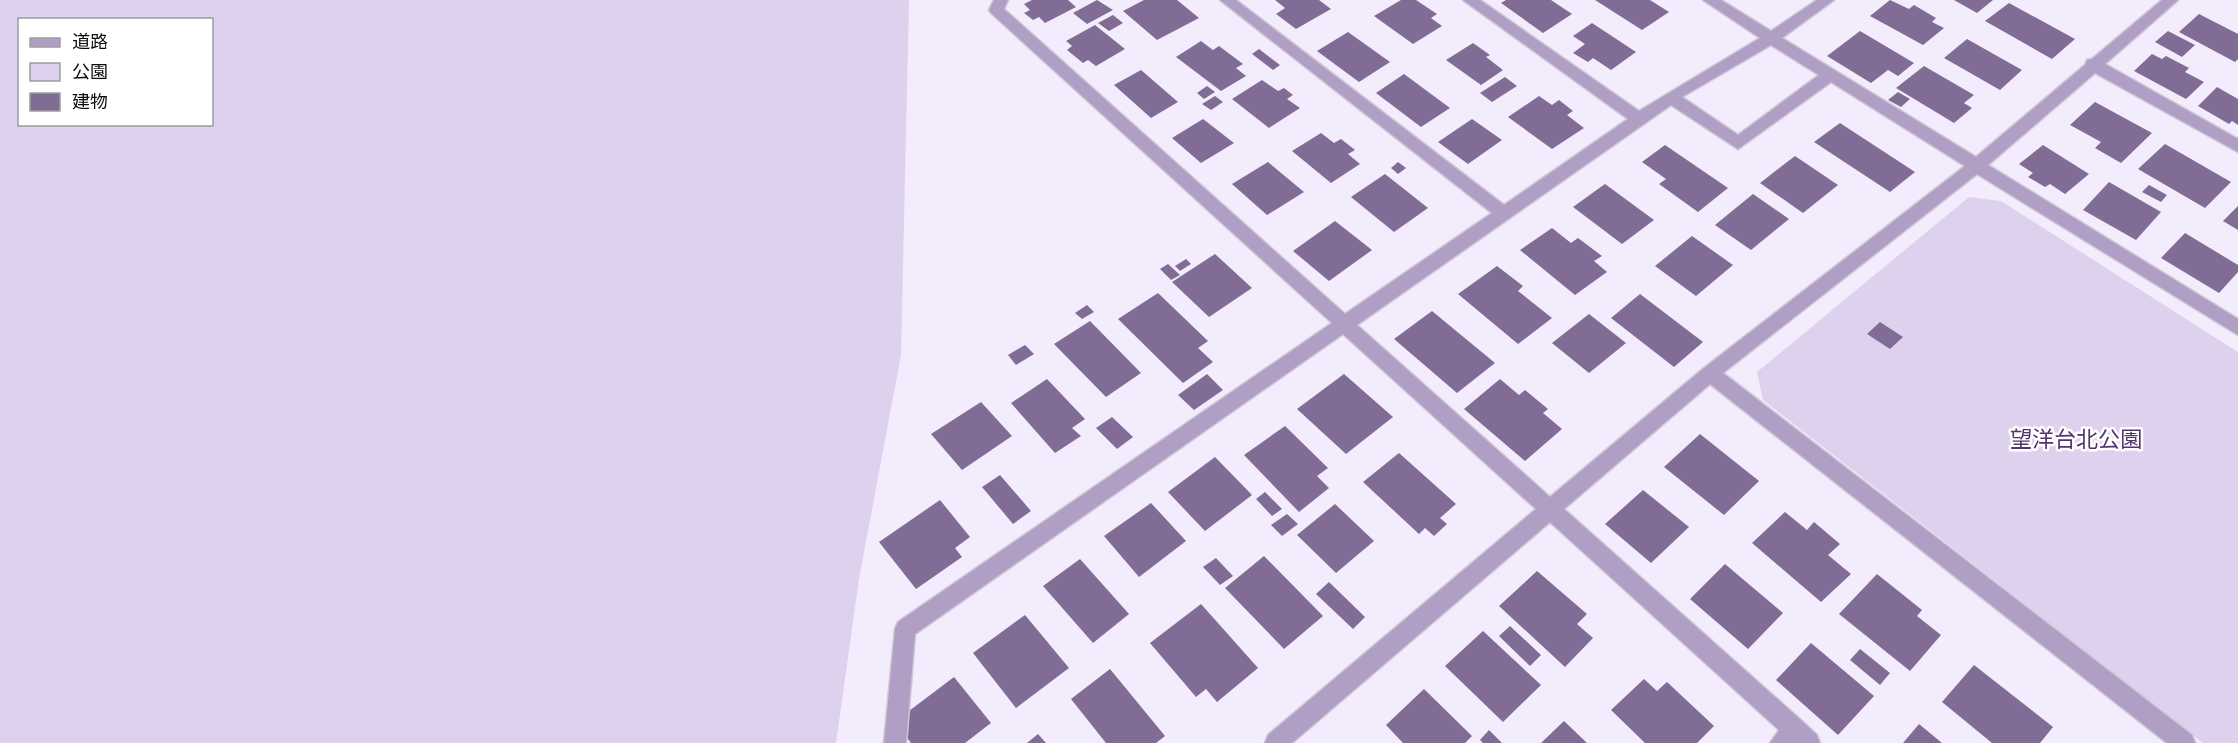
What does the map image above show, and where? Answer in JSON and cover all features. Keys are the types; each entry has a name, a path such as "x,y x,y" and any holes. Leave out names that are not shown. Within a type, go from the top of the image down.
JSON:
{"street":[{"path":"1001,0 996,10 1551,509 1795,738"},
{"path":"1227,0 1503,213"},
{"path":"1470,0 1639,119"},
{"path":"1710,0 2238,328"},
{"path":"895,743 905,629 1671,97 1772,39 1827,0"},
{"path":"1276,743 1710,373 1977,165 2092,64 2171,0"},
{"path":"2092,64 2238,146"},
{"path":"1671,97 1738,143 1830,75"},
{"path":"1710,373 2184,743"}],"green space":[{"path":"0,0 909,0 901,355 859,579 836,743 0,743"},
{"name":"望洋台北公園","path":"1969,197 2001,201 2238,352 2238,743 2203,743 1763,400 1757,372"}],"building":[{"path":"1032,0 1068,0 1076,7 1045,23 1039,17 1033,20 1024,13 1030,10 1024,4"},
{"path":"1097,0 1113,10 1087,24 1073,13"},
{"path":"1144,0 1177,0 1199,18 1157,40 1123,11"},
{"path":"1275,0 1319,0 1331,9 1296,29 1276,14 1285,8"},
{"path":"1401,0 1416,0 1437,14 1431,18 1442,26 1413,44 1374,16"},
{"path":"1506,0 1551,0 1572,14 1543,33 1501,3"},
{"path":"1595,0 1650,0 1669,12 1642,30"},
{"path":"1890,0 1909,9 1914,5 1936,18 1932,22 1944,28 1923,45 1870,16"},
{"path":"1954,0 1993,0 1977,13"},
{"path":"2009,3 2075,39 2052,59 1985,21"},
{"path":"2199,14 2238,34 2238,59 2235,62 2179,32"},
{"path":"1113,15 1123,23 1109,31 1098,23"},
{"path":"1592,23 1636,52 1611,70 1593,58 1588,62 1573,53 1585,44 1573,36"},
{"path":"1095,25 1125,49 1096,66 1088,60 1083,63 1067,50 1072,46 1066,41"},
{"path":"1860,31 1914,63 1898,76 1888,70 1871,83 1827,56"},
{"path":"2168,31 2195,45 2182,57 2155,42"},
{"path":"1348,32 1390,62 1359,82 1317,51"},
{"path":"1967,39 2022,70 2000,90 1944,58"},
{"path":"1201,41 1213,50 1219,46 1243,64 1236,68 1246,76 1221,91 1176,57"},
{"path":"1473,43 1490,55 1486,57 1503,70 1481,85 1446,60"},
{"path":"1259,49 1280,65 1273,70 1252,54"},
{"path":"2152,54 2162,59 2166,56 2189,68 2185,72 2204,82 2186,99 2134,71"},
{"path":"1924,66 1974,95 1964,103 1972,108 1954,123 1896,88"},
{"path":"1141,70 1178,102 1151,118 1114,85"},
{"path":"1404,74 1450,108 1421,127 1376,93"},
{"path":"1505,77 1517,86 1492,102 1480,93"},
{"path":"1262,80 1278,91 1284,88 1293,95 1287,99 1300,108 1269,128 1232,99"},
{"path":"1207,86 1215,92 1204,99 1197,93"},
{"path":"2217,87 2238,99 2238,125 2232,121 2229,124 2198,106"},
{"path":"1898,92 1910,99 1901,107 1888,100"},
{"path":"1215,96 1223,102 1211,110 1202,104"},
{"path":"1539,96 1552,105 1559,100 1573,111 1567,115 1584,128 1552,149 1508,117"},
{"path":"2095,102 2152,133 2121,163 2095,148 2101,142 2070,125"},
{"path":"1203,119 1234,143 1201,163 1172,138"},
{"path":"1472,119 1502,140 1468,164 1438,142"},
{"path":"1840,123 1915,172 1890,192 1814,142"},
{"path":"1321,133 1334,143 1341,139 1355,150 1348,154 1360,164 1331,183 1292,151"},
{"path":"2165,144 2231,182 2205,208 2138,169"},
{"path":"1665,145 1728,188 1698,212 1659,184 1666,179 1642,162"},
{"path":"2043,145 2089,174 2065,194 2050,184 2045,187 2028,177 2033,173 2019,164"},
{"path":"1795,156 1838,185 1803,213 1760,183"},
{"path":"1268,162 1304,192 1267,215 1232,184"},
{"path":"1398,162 1406,168 1398,174 1391,168"},
{"path":"1385,174 1428,208 1394,232 1351,197"},
{"path":"2109,182 2161,212 2136,240 2083,210"},
{"path":"1605,184 1654,220 1622,244 1573,207"},
{"path":"2149,185 2167,195 2161,202 2142,192"},
{"path":"1753,194 1789,219 1751,250 1715,225"},
{"path":"2238,206 2238,230 2223,221"},
{"path":"1335,221 1372,250 1329,281 1293,251"},
{"path":"1552,228 1571,243 1578,238 1602,256 1594,261 1607,272 1575,295 1520,250"},
{"path":"2185,233 2238,265 2238,272 2219,293 2161,258"},
{"path":"1692,236 1733,265 1696,296 1655,266"},
{"path":"1215,254 1252,288 1209,317 1172,282"},
{"path":"1186,259 1191,264 1180,271 1175,266"},
{"path":"1168,264 1180,275 1171,280 1160,269"},
{"path":"1497,266 1523,286 1518,291 1552,318 1518,344 1458,294"},
{"path":"1158,293 1208,341 1198,348 1213,362 1183,383 1118,319"},
{"path":"1640,294 1703,342 1674,367 1611,318"},
{"path":"1087,305 1094,312 1082,319 1075,313"},
{"path":"1432,311 1495,363 1457,393 1394,339"},
{"path":"1589,314 1626,343 1589,373 1552,343"},
{"path":"1090,321 1141,373 1106,397 1054,344"},
{"path":"1880,322 1903,337 1890,349 1867,334"},
{"path":"1025,345 1034,354 1016,365 1008,355"},
{"path":"1207,374 1223,390 1194,410 1178,395"},
{"path":"1344,374 1393,417 1346,454 1297,409"},
{"path":"1047,379 1085,419 1072,428 1081,436 1055,453 1011,403"},
{"path":"1500,379 1519,395 1525,390 1548,409 1543,413 1562,429 1525,461 1464,409"},
{"path":"981,402 1012,436 962,470 931,434"},
{"path":"1112,417 1133,437 1117,449 1096,428"},
{"path":"1285,426 1328,468 1317,476 1329,488 1299,512 1244,455"},
{"path":"1700,434 1759,481 1724,515 1664,467"},
{"path":"1399,453 1456,504 1440,518 1447,524 1434,536 1425,528 1419,534 1363,482"},
{"path":"1215,457 1252,495 1205,531 1168,492"},
{"path":"1000,475 1031,511 1013,524 982,487"},
{"path":"1643,490 1689,527 1651,563 1605,524"},
{"path":"1265,492 1282,509 1272,516 1256,499"},
{"path":"940,500 970,537 955,548 962,557 916,589 879,542"},
{"path":"1151,503 1186,541 1139,577 1104,536"},
{"path":"1335,504 1374,541 1336,573 1297,535"},
{"path":"1785,512 1807,530 1814,522 1840,544 1828,555 1851,574 1821,602 1752,543"},
{"path":"1287,514 1298,524 1282,536 1271,525"},
{"path":"1264,556 1323,616 1284,649 1225,588"},
{"path":"1216,558 1233,576 1220,585 1203,567"},
{"path":"1080,559 1129,614 1093,643 1043,586"},
{"path":"1725,564 1783,613 1748,649 1690,599"},
{"path":"1537,571 1587,614 1577,624 1593,638 1565,667 1499,606"},
{"path":"1877,574 1922,610 1917,616 1941,635 1910,671 1839,614"},
{"path":"1329,582 1365,617 1353,629 1316,594"},
{"path":"1201,604 1258,668 1217,702 1206,689 1196,697 1150,643"},
{"path":"1025,615 1069,668 1016,708 973,653"},
{"path":"1510,626 1541,655 1530,666 1499,636"},
{"path":"1483,631 1541,685 1503,722 1445,666"},
{"path":"1811,643 1874,696 1838,735 1776,680"},
{"path":"1860,649 1890,673 1880,685 1850,660"},
{"path":"1974,665 2053,727 2040,743 1992,743 1942,702"},
{"path":"1110,669 1165,736 1156,743 1106,743 1071,699"},
{"path":"954,677 991,723 965,743 911,743 903,732 909,711"},
{"path":"1644,679 1657,691 1667,682 1714,726 1697,743 1645,743 1611,710"},
{"path":"1424,689 1472,736 1465,743 1403,743 1386,725"},
{"path":"1564,721 1587,743 1541,743"},
{"path":"1919,724 1942,743 1903,743"},
{"path":"1489,730 1502,743 1483,743 1480,740"},
{"path":"1038,734 1046,743 1027,743"}]}
